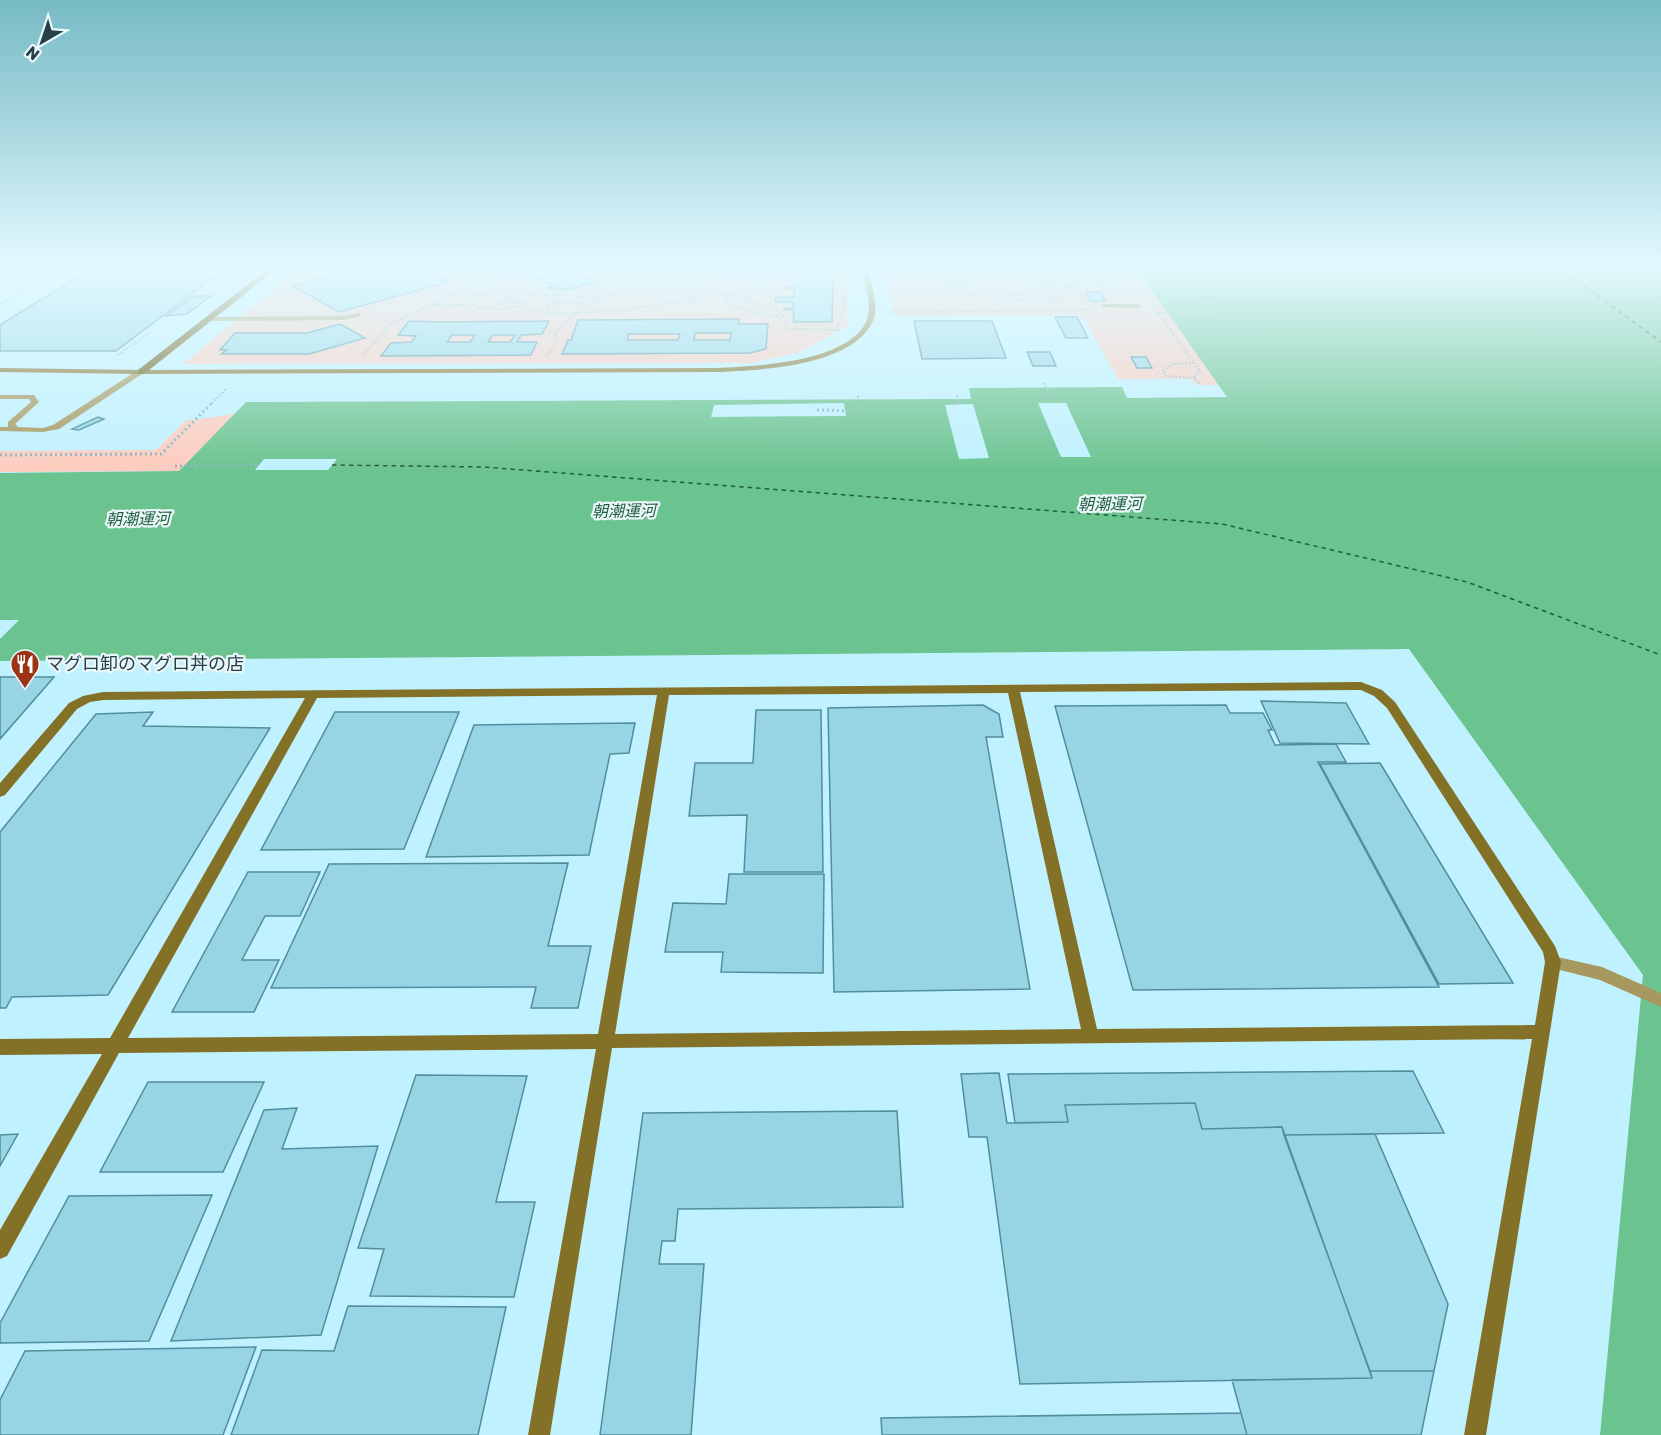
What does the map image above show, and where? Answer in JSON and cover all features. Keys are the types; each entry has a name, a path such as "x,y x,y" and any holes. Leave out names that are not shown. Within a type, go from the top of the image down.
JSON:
{"main road":[{"path":"141,372 185,338"}],"street":[{"path":"0,370 141,372 763,367 821,355 847,344 855,338"},
{"path":"0,792 65,714 87,699 103,696 1361,686 1378,692 1392,705 1550,950 1553,962 1475,1435"},
{"path":"1013,689 1091,1036"},
{"path":"539,1435 664,691"},
{"path":"0,1249 313,695"},
{"path":"0,1047 1542,1032"}],"lane":[{"path":"0,428 43,430 65,423 141,372"},
{"path":"0,397 31,398 35,402 14,427"},
{"path":"1553,962 1602,974 1661,1000"}],"path":[{"path":"124,351 142,338"},
{"path":"348,371 378,338"},
{"path":"535,370 555,348 556,338"},
{"path":"1176,338 1200,371 1194,378"},
{"path":"1194,363 1173,364 1163,370 1169,377 1194,378 1200,384"},
{"path":"1044,383 1052,403"},
{"path":"0,455 161,454 228,387"},
{"path":"817,410 859,411 858,396"},
{"path":"957,396 959,405"},
{"path":"175,466 259,465"}],"shaded area":[{"path":"215,338 826,338 798,353 750,363 183,364"},
{"path":"1095,338 1186,338 1220,385 1196,385 1191,379 1118,379"},
{"path":"235,414 179,471 0,472 0,451 156,450 185,421"}],"water":[{"name":"朝潮運河","path":"1185,338 1661,338 1661,1435 1600,1435 1643,975 1409,649 0,661 0,639 19,620 0,620 0,473 179,471 246,402 971,399 969,388 1122,387 1127,398 1227,397"}],"pier":[{"path":"844,403 846,416 711,417 714,405"},
{"path":"1038,403 1066,403 1091,457 1061,457"},
{"path":"973,404 989,458 959,459 945,405"},
{"path":"264,459 337,459 328,470 255,470"}],"building":[{"path":"0,338 133,338 116,351 0,351"},
{"path":"231,338 365,338 309,354 221,354 227,350 220,350"},
{"path":"414,338 450,338 447,342 470,342 473,338 491,338 488,342 510,342 513,338 519,338 517,342 537,342 531,355 381,356 391,343 411,342"},
{"path":"572,338 730,340 730,338 767,338 766,349 750,353 562,354 568,340"},
{"path":"918,338 998,338 1006,358 922,359"},
{"path":"1027,352 1050,352 1056,366 1033,366"},
{"path":"1131,357 1146,357 1152,368 1137,368"},
{"path":"98,417 104,419 79,430 72,429"},
{"path":"0,677 54,677 0,739"},
{"path":"1261,701 1346,703 1369,744 1280,743"},
{"path":"983,705 999,714 1003,737 986,737 1030,989 834,992 828,708"},
{"path":"1226,705 1230,713 1263,713 1272,730 1268,730 1275,745 1336,744 1346,762 1318,762 1439,987 1133,990 1055,706"},
{"path":"756,710 821,710 823,872 744,872 747,815 689,816 695,763 753,763"},
{"path":"153,712 143,726 270,728 108,995 12,997 6,1008 0,1008 0,832 96,714"},
{"path":"335,712 459,712 404,849 261,850"},
{"path":"635,723 629,753 610,754 589,855 426,857 474,725"},
{"path":"1380,763 1513,983 1439,984 1320,764"},
{"path":"568,863 548,946 591,946 578,1008 531,1008 536,987 271,988 329,864"},
{"path":"248,872 320,872 300,916 265,916 242,960 279,960 254,1012 172,1012"},
{"path":"729,874 824,874 823,973 721,972 723,952 665,952 673,903 726,904"},
{"path":"1413,1071 1444,1133 1284,1135 1282,1127 1202,1129 1195,1103 1065,1105 1068,1122 1015,1123 1008,1074"},
{"path":"999,1073 1007,1123 1068,1122 1065,1105 1195,1103 1202,1129 1282,1127 1372,1378 1020,1384 987,1137 969,1137 961,1074"},
{"path":"416,1075 527,1076 496,1202 535,1202 514,1297 370,1296 384,1249 358,1248"},
{"path":"148,1082 264,1082 223,1172 100,1172"},
{"path":"297,1108 282,1149 378,1146 321,1335 171,1341 264,1110"},
{"path":"897,1111 903,1207 678,1209 675,1241 662,1241 659,1264 704,1264 691,1435 600,1435 643,1113"},
{"path":"18,1134 0,1166 0,1135"},
{"path":"1375,1134 1448,1304 1434,1371 1370,1371 1284,1135"},
{"path":"212,1195 149,1341 0,1343 0,1323 69,1196"},
{"path":"348,1306 506,1307 478,1435 231,1435 262,1350 334,1351"},
{"path":"256,1347 223,1435 0,1435 0,1400 25,1351"},
{"path":"1370,1371 1434,1371 1421,1435 1247,1435 1232,1380 1372,1378"},
{"path":"1241,1413 1247,1435 882,1435 881,1418"}],"ferry route":[{"path":"1655,338 1661,342"},
{"path":"332,465 484,467 1222,524 1467,582 1661,655"}],"place":[{"name":"マグロ卸のマグロ丼の店","path":"25,690"}]}
